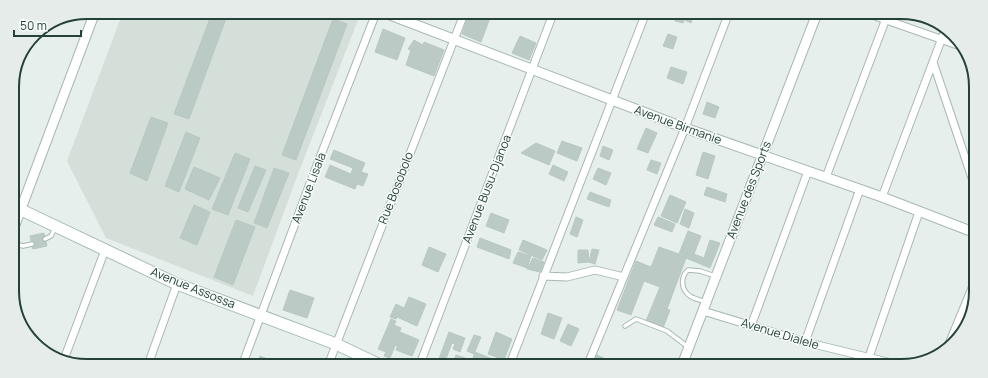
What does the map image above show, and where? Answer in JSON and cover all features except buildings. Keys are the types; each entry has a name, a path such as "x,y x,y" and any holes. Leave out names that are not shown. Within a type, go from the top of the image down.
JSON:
{"main road":[{"name":"Avenue Assossa","path":"19,209 177,284 336,344 368,359"}],"street":[{"path":"19,203 92,19"},
{"name":"Avenue Lisala","path":"245,359 312,178 374,19"},
{"name":"Avenue Birmanie","path":"400,19 532,71 685,128 860,189 969,231"},
{"name":"Rue Bosobolo","path":"330,359 462,19"},
{"name":"Avenue Busu-Djanoa","path":"422,359 551,19"},
{"path":"512,359 643,19"},
{"path":"590,359 685,128 726,19"},
{"name":"Avenue des Sports","path":"684,359 815,19"},
{"path":"826,178 886,19"},
{"path":"888,19 954,44"},
{"path":"882,197 943,34"},
{"path":"933,62 969,169"},
{"path":"751,326 808,171"},
{"path":"805,342 860,189"},
{"path":"869,357 919,212"},
{"path":"66,355 105,250"},
{"path":"543,276 567,276 596,270 624,277"},
{"path":"149,359 177,284"},
{"path":"952,336 969,296"},
{"name":"Avenue Dialele","path":"705,306 751,326 805,342 877,359"}],"lane":[{"path":"45,239 52,234 56,226"},
{"path":"19,245 23,246 32,244"},
{"path":"705,306 689,296 684,290 682,280 684,273 688,270 700,270 716,276"},
{"path":"625,326 636,320 668,331 688,348"}],"shaded area":[{"path":"120,19 358,20 298,174 253,296 106,238 67,161"}]}
